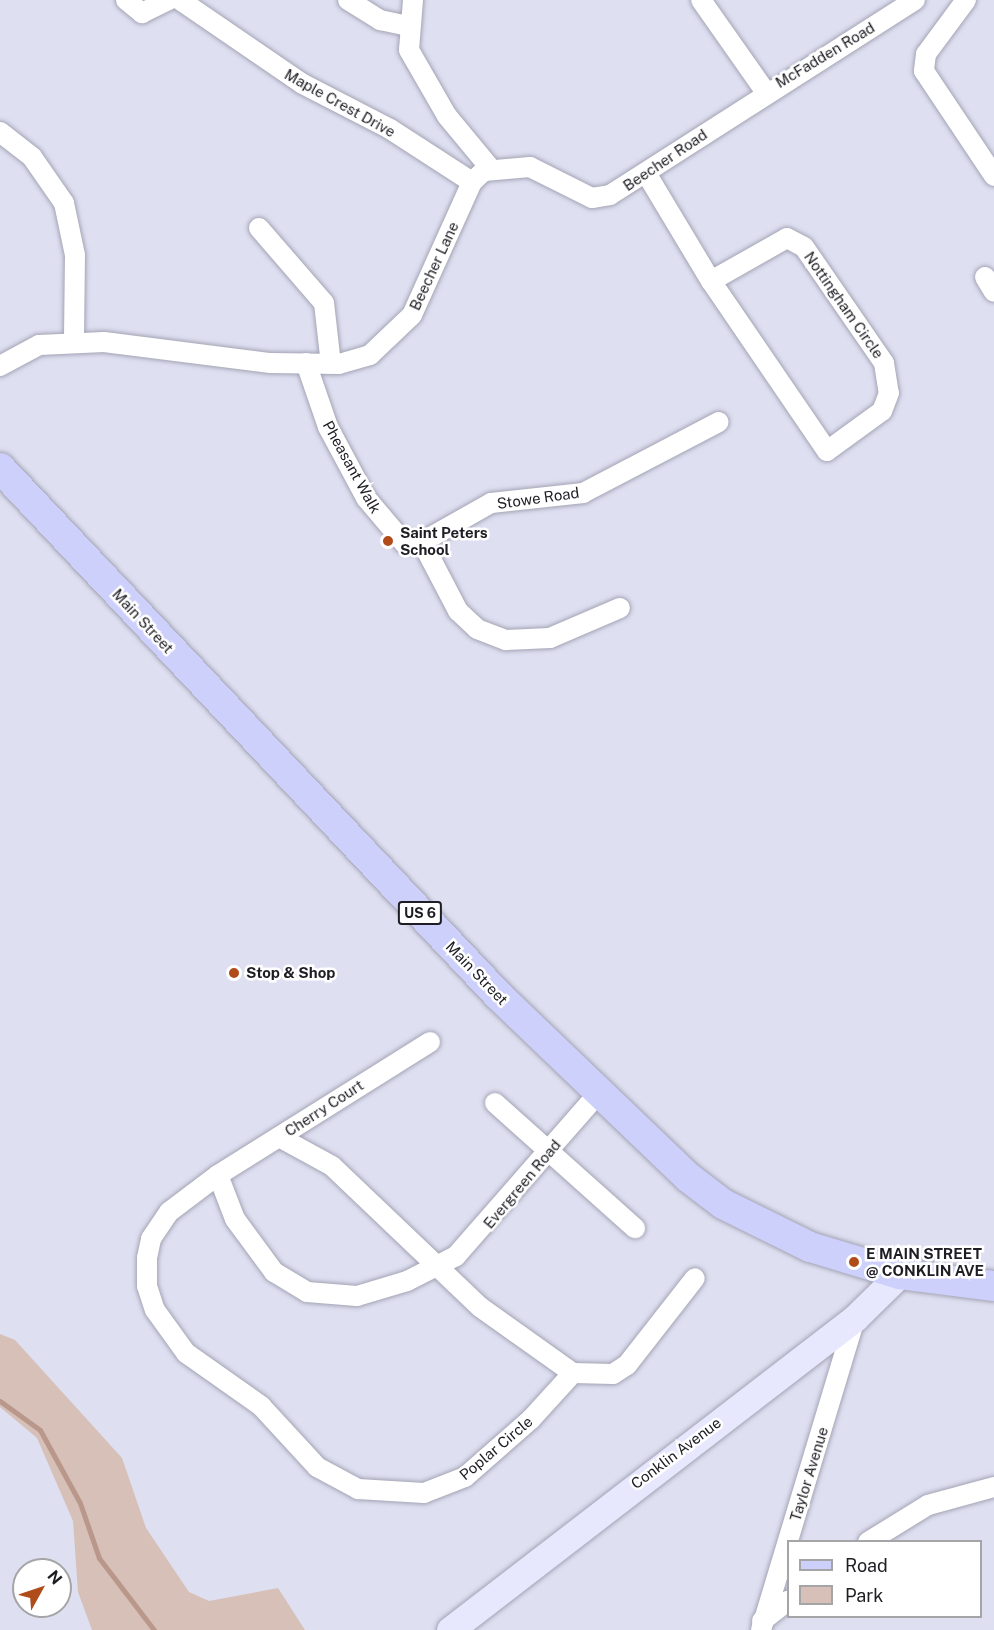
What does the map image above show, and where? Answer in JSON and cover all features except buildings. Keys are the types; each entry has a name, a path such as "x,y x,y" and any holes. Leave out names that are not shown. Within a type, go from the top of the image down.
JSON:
{"main road":[{"name":"Main Street","path":"0,468 597,1095 723,1203 810,1247 900,1274 994,1286"}],"street":[{"path":"126,0 141,13 169,0"},
{"name":"Maple Crest Drive","path":"180,0 301,83 390,129 472,182"},
{"path":"348,0 380,20 409,26"},
{"path":"413,0 409,26 409,50 447,116 491,169 472,182"},
{"path":"701,0 765,91"},
{"name":"McFadden Road","path":"765,91 915,0"},
{"path":"966,0 926,54 924,71 994,176"},
{"name":"Beecher Road","path":"491,169 530,167 592,198 610,195 646,174 765,91"},
{"path":"0,132 33,157 64,203 75,255 74,343"},
{"name":"Nottingham Circle","path":"646,174 711,281 827,452 882,411 889,393 884,363 804,247 787,238 711,281"},
{"name":"Beecher Lane","path":"0,366 39,345 74,343 306,363 331,364 370,355 412,315 472,182"},
{"path":"259,228 324,303 331,364"},
{"name":"Pheasant Walk","path":"306,363 328,427 366,498 404,543 422,542"},
{"name":"Stowe Road","path":"422,542 491,503 583,493 719,422"},
{"path":"422,542 458,611 477,628 506,640 549,638 620,608"},
{"name":"Cherry Court","path":"218,1175 430,1042"},
{"name":"Evergreen Road","path":"218,1175 235,1219 260,1259 308,1292 357,1296 440,1265 478,1236 597,1095"},
{"path":"495,1103 547,1154 635,1228"},
{"path":"279,1137 332,1166 504,1327 573,1373 614,1374 627,1365 695,1278"},
{"name":"Poplar Circle","path":"218,1175 169,1212 151,1239 147,1286 155,1310 186,1353 261,1406 332,1478 358,1489 400,1493 443,1489 493,1455 573,1373"},
{"name":"Conklin Avenue","path":"450,1630 855,1318 900,1274"},
{"name":"Taylor Avenue","path":"759,1626 855,1318"},
{"path":"871,1540 944,1498 994,1487"},
{"path":"759,1626 787,1603"}],"green space":[{"path":"0,1334 15,1340 122,1458 146,1528 189,1592 209,1601 278,1588 305,1630 92,1630 78,1592 73,1521 37,1438 0,1407"}],"waterway":[{"path":"0,1401 40,1430 80,1503 99,1558 154,1630"}],"place":[{"name":"Saint Peters School","path":"388,541"},
{"name":"Stop & Shop","path":"234,973"},
{"name":"E MAIN STREET @ CONKLIN AVE","path":"854,1262"}]}
